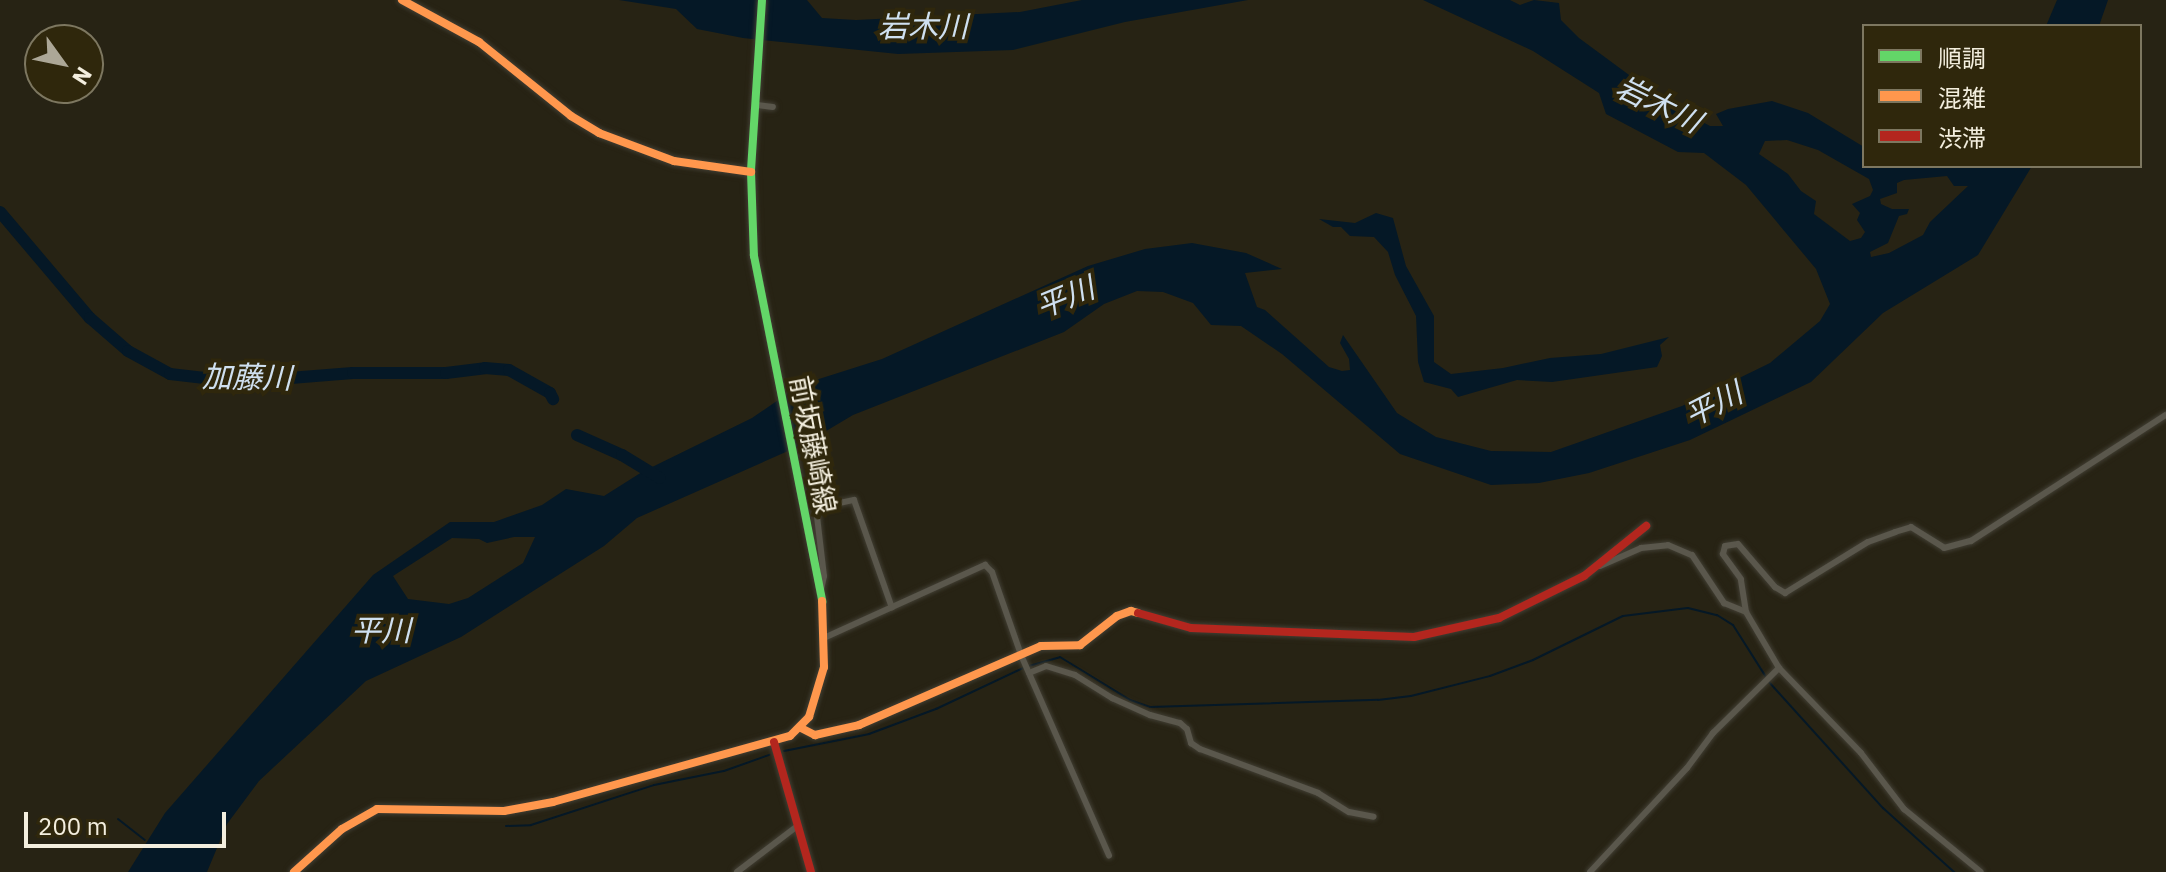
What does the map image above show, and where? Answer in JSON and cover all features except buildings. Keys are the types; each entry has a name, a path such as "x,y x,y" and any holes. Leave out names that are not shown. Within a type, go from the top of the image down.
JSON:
{"street":[{"path":"402,0 479,42 560,108 599,133 674,161 751,172"},
{"name":"前坂藤崎線","path":"762,0 751,172 754,256 821,590 826,637 819,694 801,728"},
{"path":"757,105 773,107"},
{"path":"1981,872 1904,809 1861,753 1779,668 1746,612 1741,579 1723,554 1725,546 1738,544 1775,587 1785,593 1868,542 1911,527 1944,548 1971,541 2166,415"},
{"path":"821,590 824,576 816,508 854,500 892,608"},
{"path":"1600,566 1646,526"},
{"path":"294,872 342,829 377,809 517,809 774,742 801,728 815,735 859,725 1022,658 1041,646 1080,645 1117,616 1131,611 1191,628 1414,637 1499,618 1641,548 1668,545 1692,555 1724,603 1746,612"},
{"path":"826,637 985,565 992,572 1022,658 1109,855"},
{"path":"1028,672 1046,666 1067,671 1112,698 1150,715 1180,723 1187,729 1191,743 1200,749 1318,793 1349,812 1374,817"},
{"path":"1590,872 1687,768 1713,733 1779,668"},
{"path":"774,742 811,872"},
{"path":"737,872 796,827"}],"water":[{"name":"岩木川","path":"619,0 807,0 822,18 856,20 1020,12 1082,0 1248,0 1125,22 1013,50 898,54 743,38 697,29 676,9"},
{"name":"平川","path":"1423,0 1510,0 1520,5 1534,0 1559,3 1561,20 1579,38 1667,103 1710,126 1723,126 1716,114 1728,109 1772,101 1808,113 1862,146 1862,168 2031,168 1978,255 1883,313 1811,382 1690,440 1589,473 1539,483 1491,485 1400,454 1282,354 1241,326 1211,325 1193,303 1163,292 1137,291 1104,304 1064,332 853,415 806,443 637,518 604,546 461,637 366,681 259,781 227,824 207,872 128,872 165,813 373,575 450,522 494,522 542,505 566,489 604,496 642,472 752,418 800,385 882,359 1088,266 1145,249 1192,243 1246,253 1282,269 1245,273 1257,307 1265,310 1329,367 1342,371 1350,370 1349,359 1340,343 1343,335 1397,413 1436,437 1491,451 1551,452 1682,406 1770,363 1820,321 1830,304 1816,269 1746,185 1704,153 1678,152 1606,114 1599,93 1533,51","holes":["1787,140 1818,150 1869,179 1873,190 1870,196 1852,204 1860,213 1857,220 1865,232 1861,238 1850,241 1814,214 1816,201 1801,191 1788,174 1759,154 1765,141","1947,176 1954,186 1968,186 1930,222 1923,235 1889,253 1871,257 1870,252 1888,243 1899,216 1907,214 1909,209 1892,209 1881,204 1880,199 1897,193 1897,183 1904,180","514,537 535,537 523,563 468,598 449,604 408,599 393,576 452,538 479,539 487,543"]},
{"path":"2057,0 2108,0 2100,24 2047,24"},
{"path":"1376,213 1393,218 1406,266 1434,316 1434,362 1451,374 1550,358 1601,354 1669,337 1660,345 1662,356 1657,367 1552,382 1517,380 1458,397 1451,389 1424,382 1418,362 1416,316 1395,275 1388,252 1374,237 1350,236 1341,227 1333,227 1319,219 1355,223"}],"waterway":[{"name":"加藤川","path":"0,212 90,318 128,351 170,374 240,382 353,373 446,373 485,368 509,370 550,393 553,399"},
{"name":"加藤川","path":"577,435 622,455 660,478"},
{"path":"1029,666 1060,657 1130,700 1150,707 1378,700 1411,696 1490,676 1533,660 1623,616 1688,608 1717,615 1733,625 1766,677"},
{"path":"784,751 869,734 936,709 1023,668"},
{"path":"1769,682 1883,808 1954,872"},
{"path":"506,826 531,825 654,785 724,771 769,755"},
{"path":"118,819 145,840"}],"traffic: fast":[{"path":"762,0 751,172 754,256 822,601"}],"traffic: slow":[{"path":"402,0 479,42 571,116 599,133 674,161 751,172"},
{"path":"294,872 342,829 377,809 504,811 553,802 790,736 809,717 824,667 822,601"},
{"path":"801,728 815,735 859,725 1041,646 1080,645 1117,616 1131,611 1138,613"}],"traffic: jam":[{"path":"1138,613 1191,628 1414,637 1499,618 1584,576 1646,526"},
{"path":"774,742 811,872"}]}
